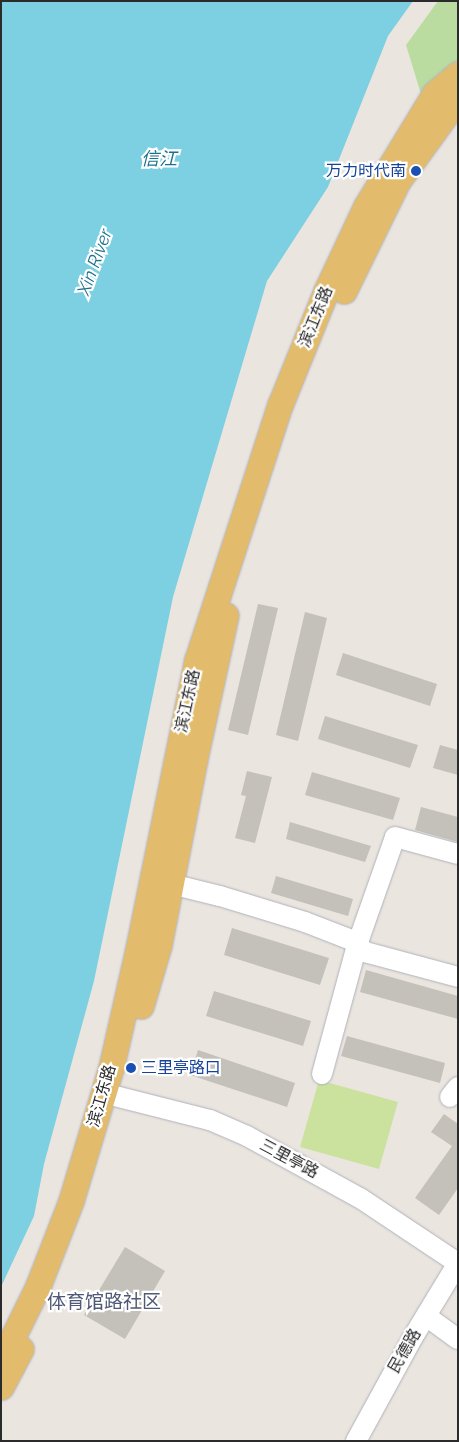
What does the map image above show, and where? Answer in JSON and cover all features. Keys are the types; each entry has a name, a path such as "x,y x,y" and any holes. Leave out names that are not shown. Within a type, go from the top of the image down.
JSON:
{"main road":[{"name":"滨江东路","path":"1,1387 51,1292 84,1208 197,660 280,405 326,291 366,206 435,93 458,74"},
{"name":"滨江东路","path":"1,1361 38,1286 71,1202 159,944 195,758 230,597 280,448 342,296 398,181 448,112 458,103"}],"street":[{"path":"322,1074 357,944 395,837 458,854"},
{"path":"170,884 220,896 304,922 354,941 365,952 458,977"},
{"name":"三里亭路","path":"109,1094 210,1120 247,1136 360,1198 458,1263"},
{"name":"民德路","path":"356,1441 458,1263"},
{"path":"426,1316 458,1339"}],"green space":[{"path":"438,1 458,1 458,66 421,94 406,45"},
{"path":"319,1080 398,1102 379,1169 300,1147"}],"water":[{"name":"信江","path":"1,1 413,1 388,36 328,187 267,281 173,597 94,981 44,1164 34,1216 1,1287"}],"building":[{"path":"258,604 278,608 248,735 228,730"},
{"path":"305,612 327,618 298,741 276,735"},
{"path":"343,653 437,684 430,706 336,675"},
{"path":"325,716 418,745 410,768 318,739"},
{"path":"440,745 458,750 458,775 433,768"},
{"path":"247,771 272,777 255,843 235,838 246,796 241,795"},
{"path":"312,772 400,798 393,820 305,795"},
{"path":"421,807 458,817 458,842 415,830"},
{"path":"290,822 371,846 365,862 286,839"},
{"path":"276,876 353,899 348,916 271,893"},
{"path":"232,928 329,958 320,985 224,955"},
{"path":"366,970 458,996 458,1019 360,992"},
{"path":"214,991 311,1021 303,1046 206,1016"},
{"path":"347,1036 445,1063 440,1083 341,1056"},
{"path":"198,1050 295,1083 287,1107 190,1075"},
{"path":"444,1114 458,1124 458,1188 439,1215 415,1198 452,1146 431,1132"},
{"path":"125,1247 165,1271 125,1339 84,1315"}],"place":[{"name":"万力时代南","path":"416,171"},
{"name":"三里亭路口","path":"131,1068"}],"district":[{"name":"体育馆路社区","path":"104,1302"}],"water label":[{"name":"Xin River","path":"95,262"}]}
